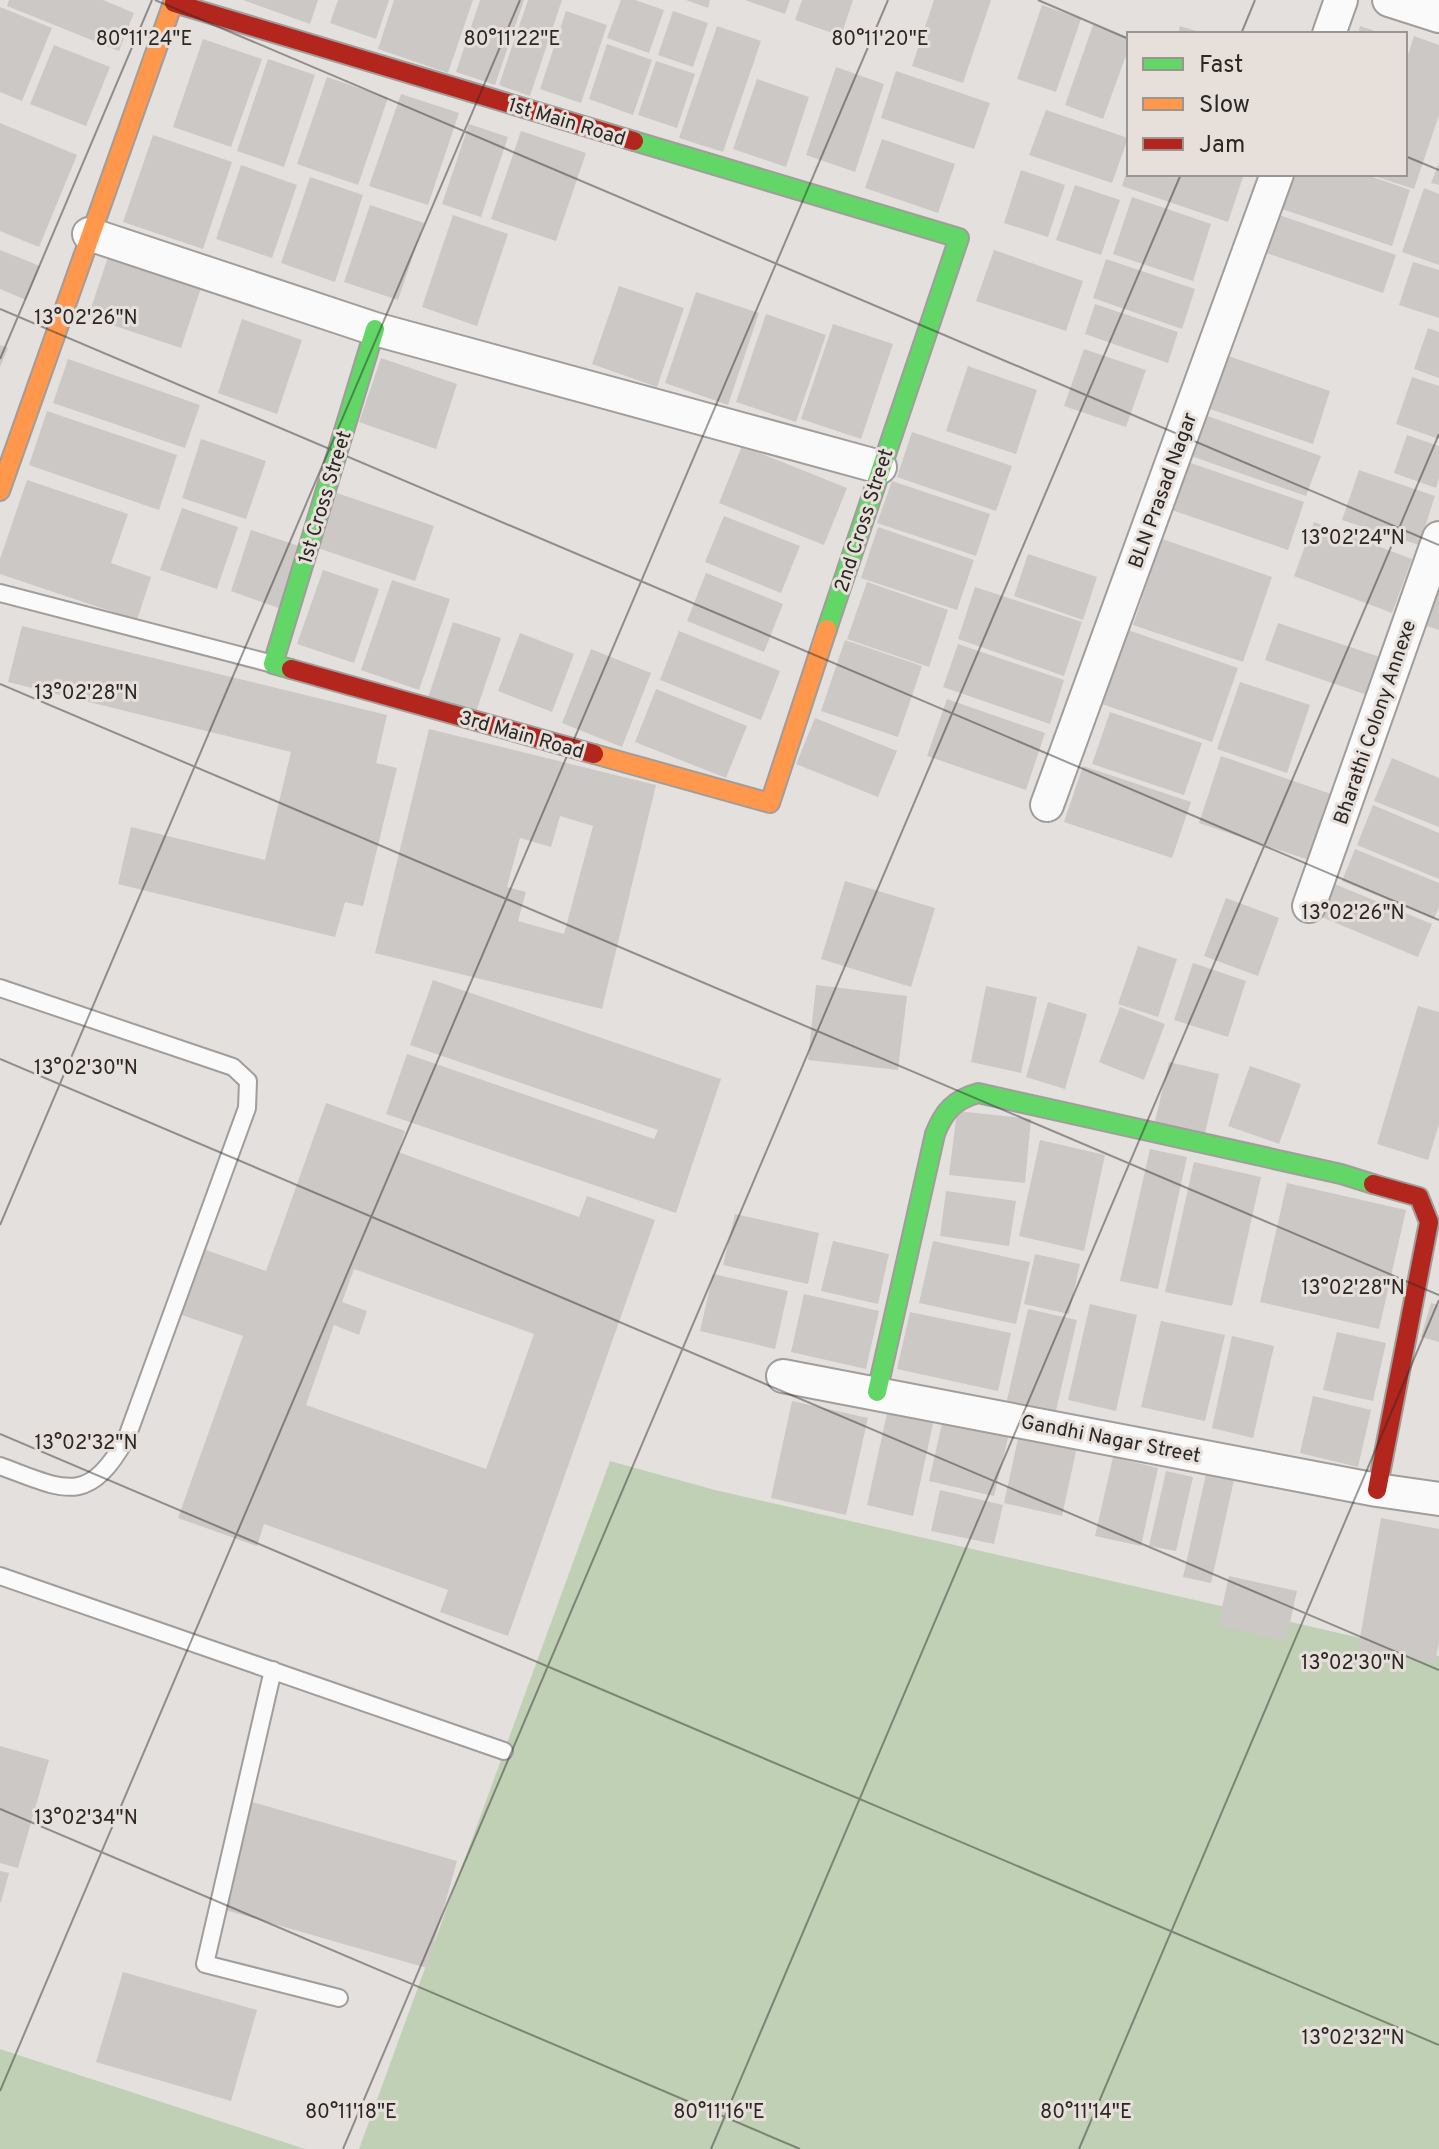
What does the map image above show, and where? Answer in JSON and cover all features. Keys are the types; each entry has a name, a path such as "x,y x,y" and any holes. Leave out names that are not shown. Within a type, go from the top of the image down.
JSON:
{"street":[{"path":"1330,32 1341,0"},
{"path":"1389,0 1435,10"},
{"path":"0,491 174,2"},
{"name":"1st Main Road","path":"174,2 959,238"},
{"name":"BLN Prasad Nagar","path":"1047,805 1276,176"},
{"path":"89,234 375,329 880,467"},
{"name":"2nd Cross Street","path":"770,803 959,238"},
{"name":"1st Cross Street","path":"273,664 375,329"},
{"name":"Bharathi Colony Annexe","path":"1309,906 1439,538"},
{"name":"3rd Main Road","path":"273,664 770,803"},
{"path":"877,1392 935,1134 942,1115 955,1099 978,1093 1341,1174 1419,1197 1429,1222 1377,1490"},
{"name":"Gandhi Nagar Street","path":"783,1376 1377,1490 1439,1499"}],"lane":[{"path":"0,593 273,664"},
{"path":"0,988 233,1067 248,1081 249,1093 247,1108 127,1437 113,1462 94,1482 59,1488 0,1466"},
{"path":"0,1576 504,1751"},
{"path":"273,1670 205,1964 339,1998"}],"green space":[{"path":"610,1461 715,1490 1439,1656 1439,2149 359,2149"},
{"path":"0,2049 305,2149 0,2149"}],"building":[{"path":"9,0 103,0 134,13 119,51 7,6"},
{"path":"243,0 318,0 310,24"},
{"path":"338,0 389,0 376,39 330,23"},
{"path":"394,0 473,0 448,73 378,49"},
{"path":"480,0 524,0 495,85 456,72"},
{"path":"528,0 562,0 530,96 499,85"},
{"path":"621,0 635,0 664,10 649,53 607,38"},
{"path":"686,0 710,0 708,8"},
{"path":"745,0 790,0 785,14"},
{"path":"802,0 853,0 841,36 795,20"},
{"path":"934,0 991,0 963,83 912,66"},
{"path":"1042,5 1081,19 1056,92 1017,79"},
{"path":"0,7 52,28 22,101 0,92"},
{"path":"566,11 607,25 581,103 540,89"},
{"path":"673,11 708,23 693,67 658,55"},
{"path":"1093,25 1127,37 1127,53 1103,119 1065,105"},
{"path":"717,26 761,41 723,152 679,138"},
{"path":"1180,26 1200,32 1178,32"},
{"path":"1360,26 1378,32 1358,32"},
{"path":"1414,36 1439,45 1439,115 1414,189 1374,176 1407,176 1407,58"},
{"path":"203,39 262,59 231,147 173,127"},
{"path":"607,44 652,60 633,115 589,99"},
{"path":"54,45 110,67 86,126 30,104"},
{"path":"268,59 315,75 284,167 237,151"},
{"path":"656,61 695,74 677,128 638,115"},
{"path":"836,67 884,84 855,172 806,155"},
{"path":"896,71 990,103 974,149 881,118"},
{"path":"327,77 388,98 358,185 297,164"},
{"path":"757,79 809,97 786,167 733,149"},
{"path":"401,94 459,113 428,205 369,186"},
{"path":"1046,110 1127,138 1112,183 1029,155"},
{"path":"0,123 77,155 39,247 0,231"},
{"path":"469,124 508,137 481,217 442,204"},
{"path":"521,131 586,153 556,241 491,219"},
{"path":"153,135 232,162 203,249 123,222"},
{"path":"882,139 955,164 938,213 865,188"},
{"path":"1439,163 1439,185 1431,183"},
{"path":"241,165 297,185 272,258 216,239"},
{"path":"1021,170 1065,185 1048,237 1004,223"},
{"path":"1127,171 1127,176 1243,176 1228,222 1122,186"},
{"path":"1283,176 1370,176 1410,190 1392,246 1273,206"},
{"path":"310,177 363,195 335,282 281,263"},
{"path":"1075,185 1120,200 1101,255 1056,240"},
{"path":"1424,188 1439,194 1439,265 1402,252"},
{"path":"1132,197 1211,224 1193,281 1113,254"},
{"path":"370,205 424,223 398,300 344,282"},
{"path":"453,215 508,234 477,326 422,307"},
{"path":"1279,215 1396,255 1383,293 1266,253"},
{"path":"0,250 40,266 26,300 0,289"},
{"path":"994,250 1083,281 1066,331 976,301"},
{"path":"110,251 203,282 181,348 88,317"},
{"path":"1106,259 1195,289 1182,329 1093,298"},
{"path":"1413,262 1439,270 1439,318 1399,305"},
{"path":"619,286 684,308 657,387 592,364"},
{"path":"696,292 759,313 728,405 665,383"},
{"path":"1095,304 1178,332 1168,363 1085,334"},
{"path":"766,314 826,335 796,422 736,402"},
{"path":"242,319 302,340 277,414 218,393"},
{"path":"833,324 893,344 861,439 801,419"},
{"path":"1428,328 1439,332 1439,378 1414,369"},
{"path":"0,345 8,348 0,367"},
{"path":"1084,349 1146,370 1126,427 1064,406"},
{"path":"1228,356 1330,391 1313,444 1210,409"},
{"path":"381,358 457,384 436,449 359,422"},
{"path":"68,359 200,405 185,448 53,403"},
{"path":"968,366 1037,390 1016,454 946,431"},
{"path":"1412,377 1439,386 1439,439 1396,424"},
{"path":"47,411 177,455 159,510 29,465"},
{"path":"1202,414 1321,456 1306,496 1188,455"},
{"path":"912,432 1012,466 996,511 897,477"},
{"path":"1407,435 1439,446 1436,488 1394,473"},
{"path":"201,439 266,461 246,519 182,498"},
{"path":"742,446 847,488 824,545 719,503"},
{"path":"1182,460 1304,502 1288,550 1166,508"},
{"path":"1359,470 1435,496 1419,545 1342,520"},
{"path":"27,480 128,514 111,563 151,577 137,620 0,574 0,559"},
{"path":"892,481 990,514 976,556 877,523"},
{"path":"331,491 434,526 415,581 312,546"},
{"path":"182,508 238,527 217,589 160,570"},
{"path":"724,516 800,546 781,593 705,562"},
{"path":"1314,522 1412,559 1392,613 1294,576"},
{"path":"878,527 974,560 957,610 861,578"},
{"path":"251,530 305,548 284,610 231,591"},
{"path":"1162,539 1272,577 1243,662 1133,625"},
{"path":"1028,554 1097,577 1083,620 1014,596"},
{"path":"1439,563 1439,630 1417,623"},
{"path":"323,570 379,589 354,663 297,644"},
{"path":"706,573 783,604 764,652 687,621"},
{"path":"392,580 450,599 419,690 361,670"},
{"path":"867,582 948,610 929,667 847,639"},
{"path":"975,587 1082,622 1064,676 958,639"},
{"path":"453,622 501,638 475,715 428,698"},
{"path":"1278,623 1383,658 1370,696 1265,660"},
{"path":"22,626 387,715 376,763 397,768 363,906 345,902 335,937 118,884 131,827 265,860 291,752 8,682"},
{"path":"1125,629 1238,668 1212,742 1099,703"},
{"path":"679,631 780,671 761,720 660,680"},
{"path":"520,633 574,654 552,712 498,691"},
{"path":"845,640 922,666 898,737 821,711"},
{"path":"958,644 1064,680 1050,724 943,687"},
{"path":"591,649 651,673 622,747 562,723"},
{"path":"1240,682 1310,705 1287,773 1217,749"},
{"path":"656,689 747,726 726,778 635,742"},
{"path":"947,699 1045,733 1026,790 927,756"},
{"path":"1110,712 1202,743 1184,795 1092,764"},
{"path":"815,718 897,751 878,797 796,764"},
{"path":"429,729 656,785 602,1009 375,953","holes":["560,816 593,826 564,934 518,921 526,892 507,887 520,838 551,847"]},
{"path":"1221,756 1334,795 1312,861 1199,823"},
{"path":"1392,758 1439,778 1439,827 1374,801"},
{"path":"1083,766 1191,802 1172,858 1064,822"},
{"path":"1373,805 1439,833 1439,879 1357,845"},
{"path":"1355,849 1439,883 1439,907 1434,919 1342,881"},
{"path":"845,881 935,908 911,987 821,959"},
{"path":"1332,883 1432,924 1418,957 1319,916"},
{"path":"1226,898 1279,918 1258,976 1204,956"},
{"path":"1138,946 1177,959 1158,1017 1118,1004"},
{"path":"1193,963 1246,981 1228,1037 1174,1020"},
{"path":"433,980 721,1079 676,1213 386,1114 407,1054 654,1139 658,1130 410,1045"},
{"path":"816,985 907,996 898,1070 808,1060"},
{"path":"986,986 1037,997 1021,1073 971,1062"},
{"path":"1048,1002 1087,1014 1065,1089 1026,1077"},
{"path":"1418,1006 1439,1012 1439,1124 1428,1160 1377,1144"},
{"path":"1120,1007 1165,1024 1144,1080 1099,1062"},
{"path":"1169,1062 1219,1074 1204,1137 1155,1121"},
{"path":"1250,1066 1301,1084 1279,1144 1228,1126"},
{"path":"326,1103 405,1131 398,1152 579,1217 587,1196 655,1220 508,1636 440,1612 448,1590 264,1524 257,1546 178,1518 243,1336 176,1313 200,1248 266,1271","holes":["354,1269 534,1334 486,1469 306,1405 334,1325 359,1335 367,1311 342,1302"]},
{"path":"957,1111 1031,1119 1025,1183 949,1175"},
{"path":"1040,1140 1105,1155 1084,1251 1019,1236"},
{"path":"1150,1149 1187,1157 1158,1289 1120,1281"},
{"path":"1194,1162 1261,1177 1232,1306 1165,1292"},
{"path":"1287,1183 1406,1210 1379,1329 1260,1302"},
{"path":"946,1191 1016,1201 1009,1246 940,1236"},
{"path":"735,1214 819,1233 808,1284 723,1265"},
{"path":"833,1241 889,1254 878,1304 821,1291"},
{"path":"933,1241 1030,1262 1016,1324 919,1303"},
{"path":"1035,1254 1080,1264 1069,1314 1024,1304"},
{"path":"713,1274 788,1291 775,1349 700,1331"},
{"path":"804,1294 879,1311 866,1369 791,1352"},
{"path":"1431,1303 1439,1305 1439,1342 1421,1337"},
{"path":"1090,1304 1137,1315 1116,1411 1068,1400"},
{"path":"1028,1309 1077,1320 1055,1415 1006,1404"},
{"path":"910,1312 1011,1333 998,1391 897,1369"},
{"path":"1161,1321 1225,1335 1205,1421 1141,1407"},
{"path":"1337,1332 1386,1343 1373,1401 1323,1390"},
{"path":"1232,1336 1274,1346 1253,1438 1212,1428"},
{"path":"1313,1396 1371,1410 1358,1467 1300,1453"},
{"path":"792,1401 868,1418 846,1515 771,1498"},
{"path":"888,1409 934,1419 913,1516 867,1505"},
{"path":"943,1419 1009,1434 994,1496 929,1481"},
{"path":"1019,1434 1077,1447 1062,1516 1004,1503"},
{"path":"1113,1457 1158,1468 1141,1546 1095,1536"},
{"path":"1166,1471 1193,1477 1176,1551 1149,1546"},
{"path":"1206,1474 1234,1480 1211,1583 1183,1577"},
{"path":"940,1490 1003,1505 994,1544 931,1531"},
{"path":"1381,1518 1439,1529 1439,1642 1435,1663 1358,1649"},
{"path":"1229,1576 1297,1591 1286,1641 1218,1625"},
{"path":"0,1746 49,1760 18,1868 0,1863"},
{"path":"252,1802 457,1861 427,1968 222,1909"},
{"path":"0,1871 9,1873 1,1902 0,1902"},
{"path":"123,1972 257,2010 231,2101 96,2062"}],"traffic: fast":[{"path":"634,141 959,238 827,629"},
{"path":"291,669 273,664 375,329"},
{"path":"877,1392 935,1134 942,1119 962,1099 978,1093 1341,1174 1373,1184"}],"traffic: slow":[{"path":"0,491 174,0"},
{"path":"594,754 770,803 827,629"}],"traffic: jam":[{"path":"174,3 634,141"},
{"path":"291,669 594,754"},
{"path":"1373,1184 1419,1197 1429,1222 1377,1490"}]}
